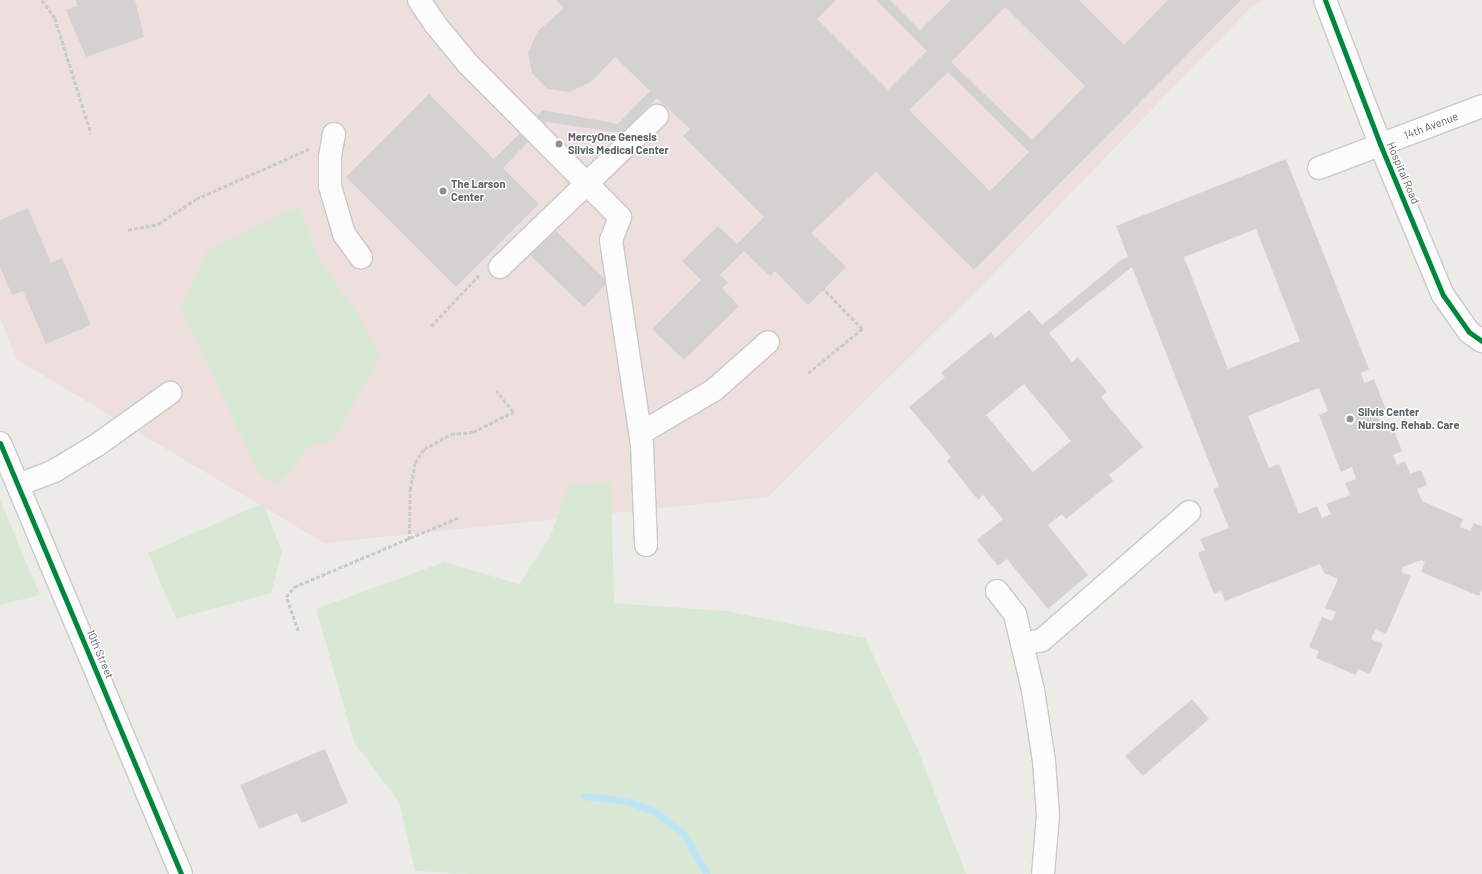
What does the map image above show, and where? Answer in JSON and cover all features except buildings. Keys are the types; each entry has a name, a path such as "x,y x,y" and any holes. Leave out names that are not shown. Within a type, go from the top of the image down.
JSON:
{"street":[{"path":"419,0 468,64 620,217 611,240 641,433 646,544"},
{"name":"Hospital Road","path":"1325,0 1380,144 1443,295 1469,332 1482,341"},
{"name":"14th Avenue","path":"1318,168 1482,106"},
{"path":"500,267 657,116"},
{"path":"333,140 330,186 336,212 344,234 361,257"},
{"path":"641,433 714,390 768,342"},
{"path":"18,485 54,471 97,446 170,393"},
{"name":"10th Street","path":"0,442 181,874"},
{"path":"1022,644 1042,640 1189,512"},
{"path":"997,591 1015,614 1033,690 1044,761 1048,815 1043,874"}],"path":[{"path":"42,0 55,18 91,132"},
{"path":"128,230 158,224 196,199 320,144 333,140"},
{"path":"431,326 478,275"},
{"path":"808,373 862,329 823,289"},
{"path":"409,540 410,490 416,462 424,448 452,434 473,432 513,412 496,391"},
{"path":"298,631 286,597 294,587 409,540 460,517"}],"shaded area":[{"name":"MercyOne Genesis Silvis Medical Center","path":"0,0 1263,0 1251,7 986,281 768,497 324,543 16,359 0,317"}],"green space":[{"path":"300,206 318,259 355,309 380,356 333,441 310,445 278,484 260,475 181,309 206,251"},
{"path":"611,482 614,603 725,611 865,638 918,750 966,874 470,874 415,871 399,802 354,742 316,609 444,562 519,584 550,537 569,485"},
{"path":"0,500 40,595 0,605"},
{"path":"263,503 282,552 271,593 176,619 148,553"}],"waterway":[{"path":"584,796 627,801 655,812 683,833 707,874"}],"cycle path":[{"path":"1325,0 1380,144 1443,295 1469,332 1482,341"},
{"path":"0,443 181,874"}],"place":[{"name":"MercyOne Genesis Silvis Medical Center","path":"559,144"},
{"name":"The Larson Center","path":"443,191"},
{"name":"Silvis Center Nursing. Rehab. Care","path":"1350,419"}]}
